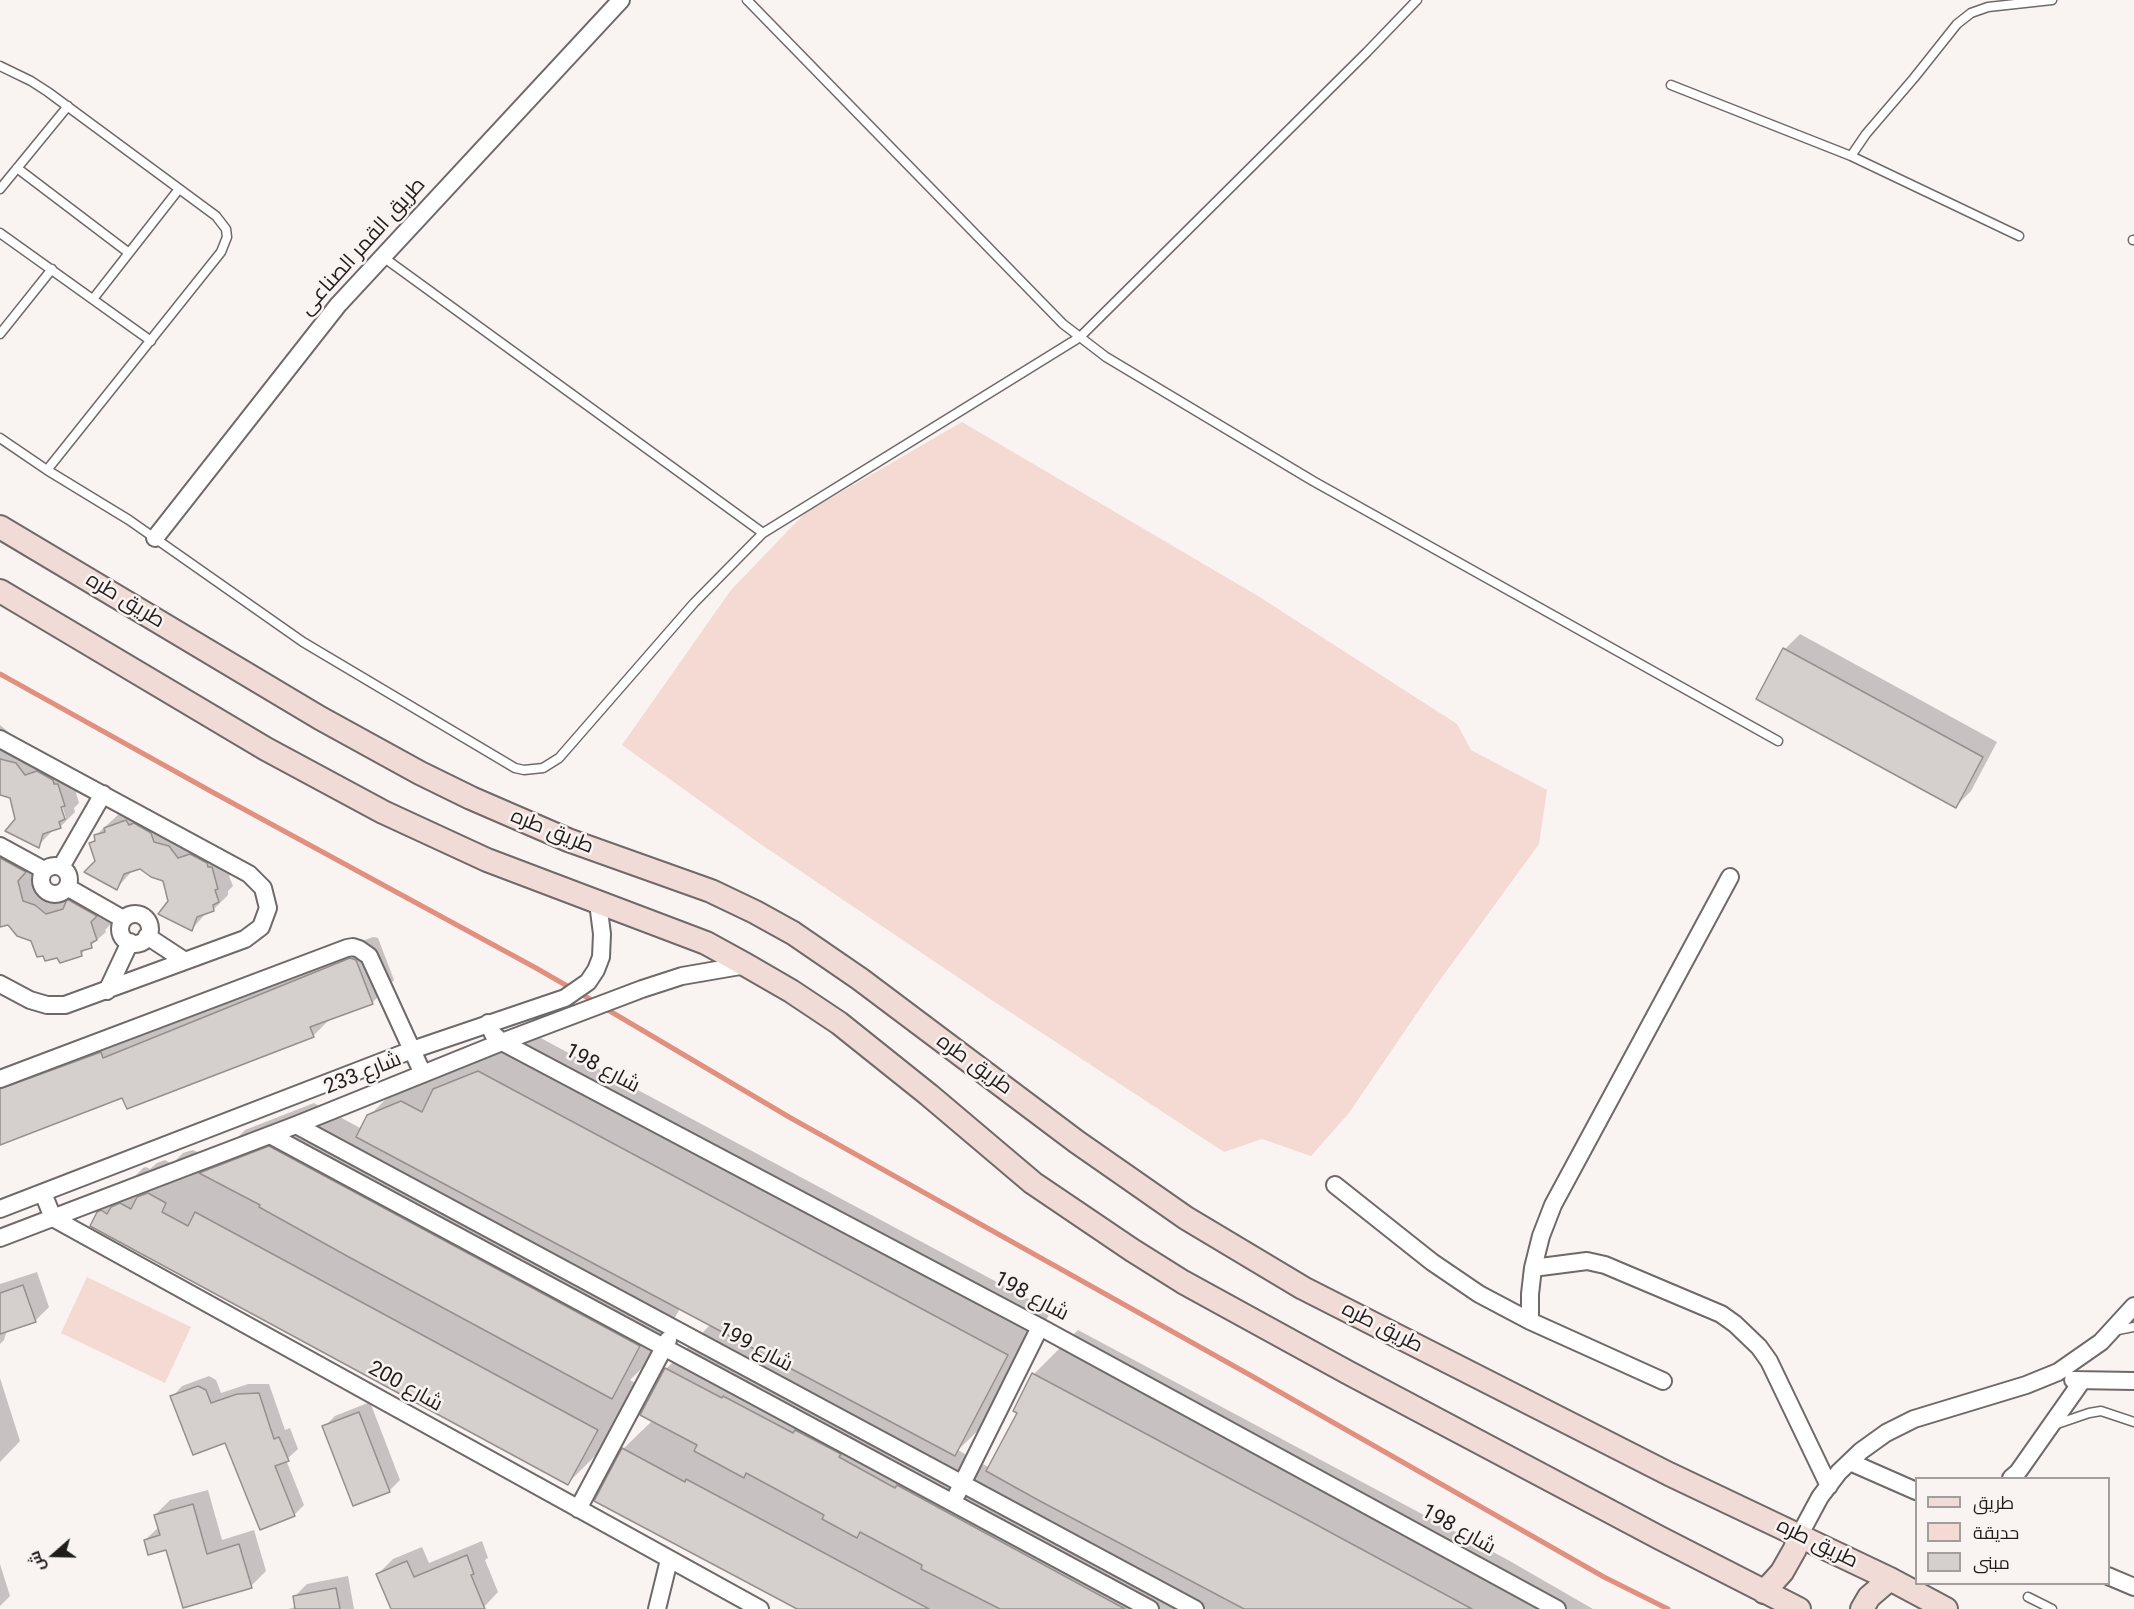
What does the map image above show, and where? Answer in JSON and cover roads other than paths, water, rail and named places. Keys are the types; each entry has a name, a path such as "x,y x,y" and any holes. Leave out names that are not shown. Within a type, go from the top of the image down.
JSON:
{"main road":[{"name":"طريق طره","path":"2,527 320,718 430,778 535,827 711,891 793,933 860,979 1123,1175 1186,1218 1314,1293 1669,1474 1890,1579 1947,1609"},
{"path":"0,591 266,749 383,812 487,860 706,943 746,965 839,1023 1033,1183 1163,1269 1319,1358 1799,1609"},
{"path":"1764,1592 1782,1572 1795,1549 1799,1536"},
{"path":"1862,1609 1869,1597 1890,1579"}],"street":[{"name":"طريق القمر الصناعى","path":"155,538 338,305 621,0"},
{"path":"0,739 249,874 263,888 268,908 261,927 245,939 65,1005 47,1005 30,1000 0,984"},
{"path":"61,867 103,794"},
{"path":"0,846 44,870"},
{"path":"51,866 61,867 68,873 69,883 64,891 55,895 46,891 41,884 44,870 51,866"},
{"path":"1530,1321 1533,1268 1552,1205 1730,877"},
{"path":"67,887 123,919"},
{"name":"شارع 233","path":"0,1209 412,1050 565,998 588,982 601,957 602,934 598,903"},
{"path":"136,914 145,918 149,927 147,936 140,942 130,942 120,932 123,919 136,914"},
{"path":"147,936 185,962"},
{"path":"106,991 130,942"},
{"path":"0,1079 353,947 369,956 423,1074"},
{"name":"شارع 233","path":"0,1238 296,1125 502,1041 662,982 704,971 746,965"},
{"name":"شارع 198","path":"488,1023 493,1034 502,1041 1040,1327 1557,1609"},
{"name":"شارع 199","path":"296,1125 1195,1609"},
{"name":"شارع 199","path":"270,1135 1150,1609"},
{"path":"1335,1185 1455,1279 1530,1321 1663,1381"},
{"path":"42,1193 53,1218"},
{"name":"شارع 200","path":"53,1218 759,1609"},
{"path":"1533,1268 1587,1261 1605,1265 1721,1314 1736,1324 1760,1347 1769,1361 1829,1486"},
{"path":"1799,1536 1820,1497 1829,1486 1850,1462 1887,1433 1914,1419 2042,1379 2074,1363 2113,1331 2134,1306"},
{"path":"953,1503 1040,1327"},
{"path":"578,1509 674,1330"},
{"path":"2042,1379 2134,1381"},
{"path":"2015,1476 2082,1381"},
{"path":"1850,1462 1915,1490"},
{"path":"657,1609 669,1560"},
{"path":"2110,1576 2134,1587"}],"lane":[{"path":"747,0 1054,315 1106,357 1312,481 1778,741"},
{"path":"0,438 46,470 129,520 303,642 515,768 534,770 552,764 559,758 694,603 763,533 1080,337 1417,0"},
{"path":"1851,156 1866,134 1958,24 1971,13 1988,7 2052,0"},
{"path":"0,66 31,81 68,106 179,189 222,222 227,237 221,252 46,470"},
{"path":"1671,85 1851,156 2019,237"},
{"path":"0,189 68,106"},
{"path":"17,168 129,253"},
{"path":"93,299 179,189"},
{"path":"0,233 151,341"},
{"path":"383,257 763,533"},
{"path":"0,334 52,269"},
{"path":"2113,1331 2134,1327"},
{"path":"2050,1426 2101,1411 2134,1422"},
{"path":"2028,1597 2052,1609"}],"waterway":[{"path":"0,674 595,1002"},
{"path":"603,1007 789,1117 1250,1375 1604,1577 1668,1609"}]}
